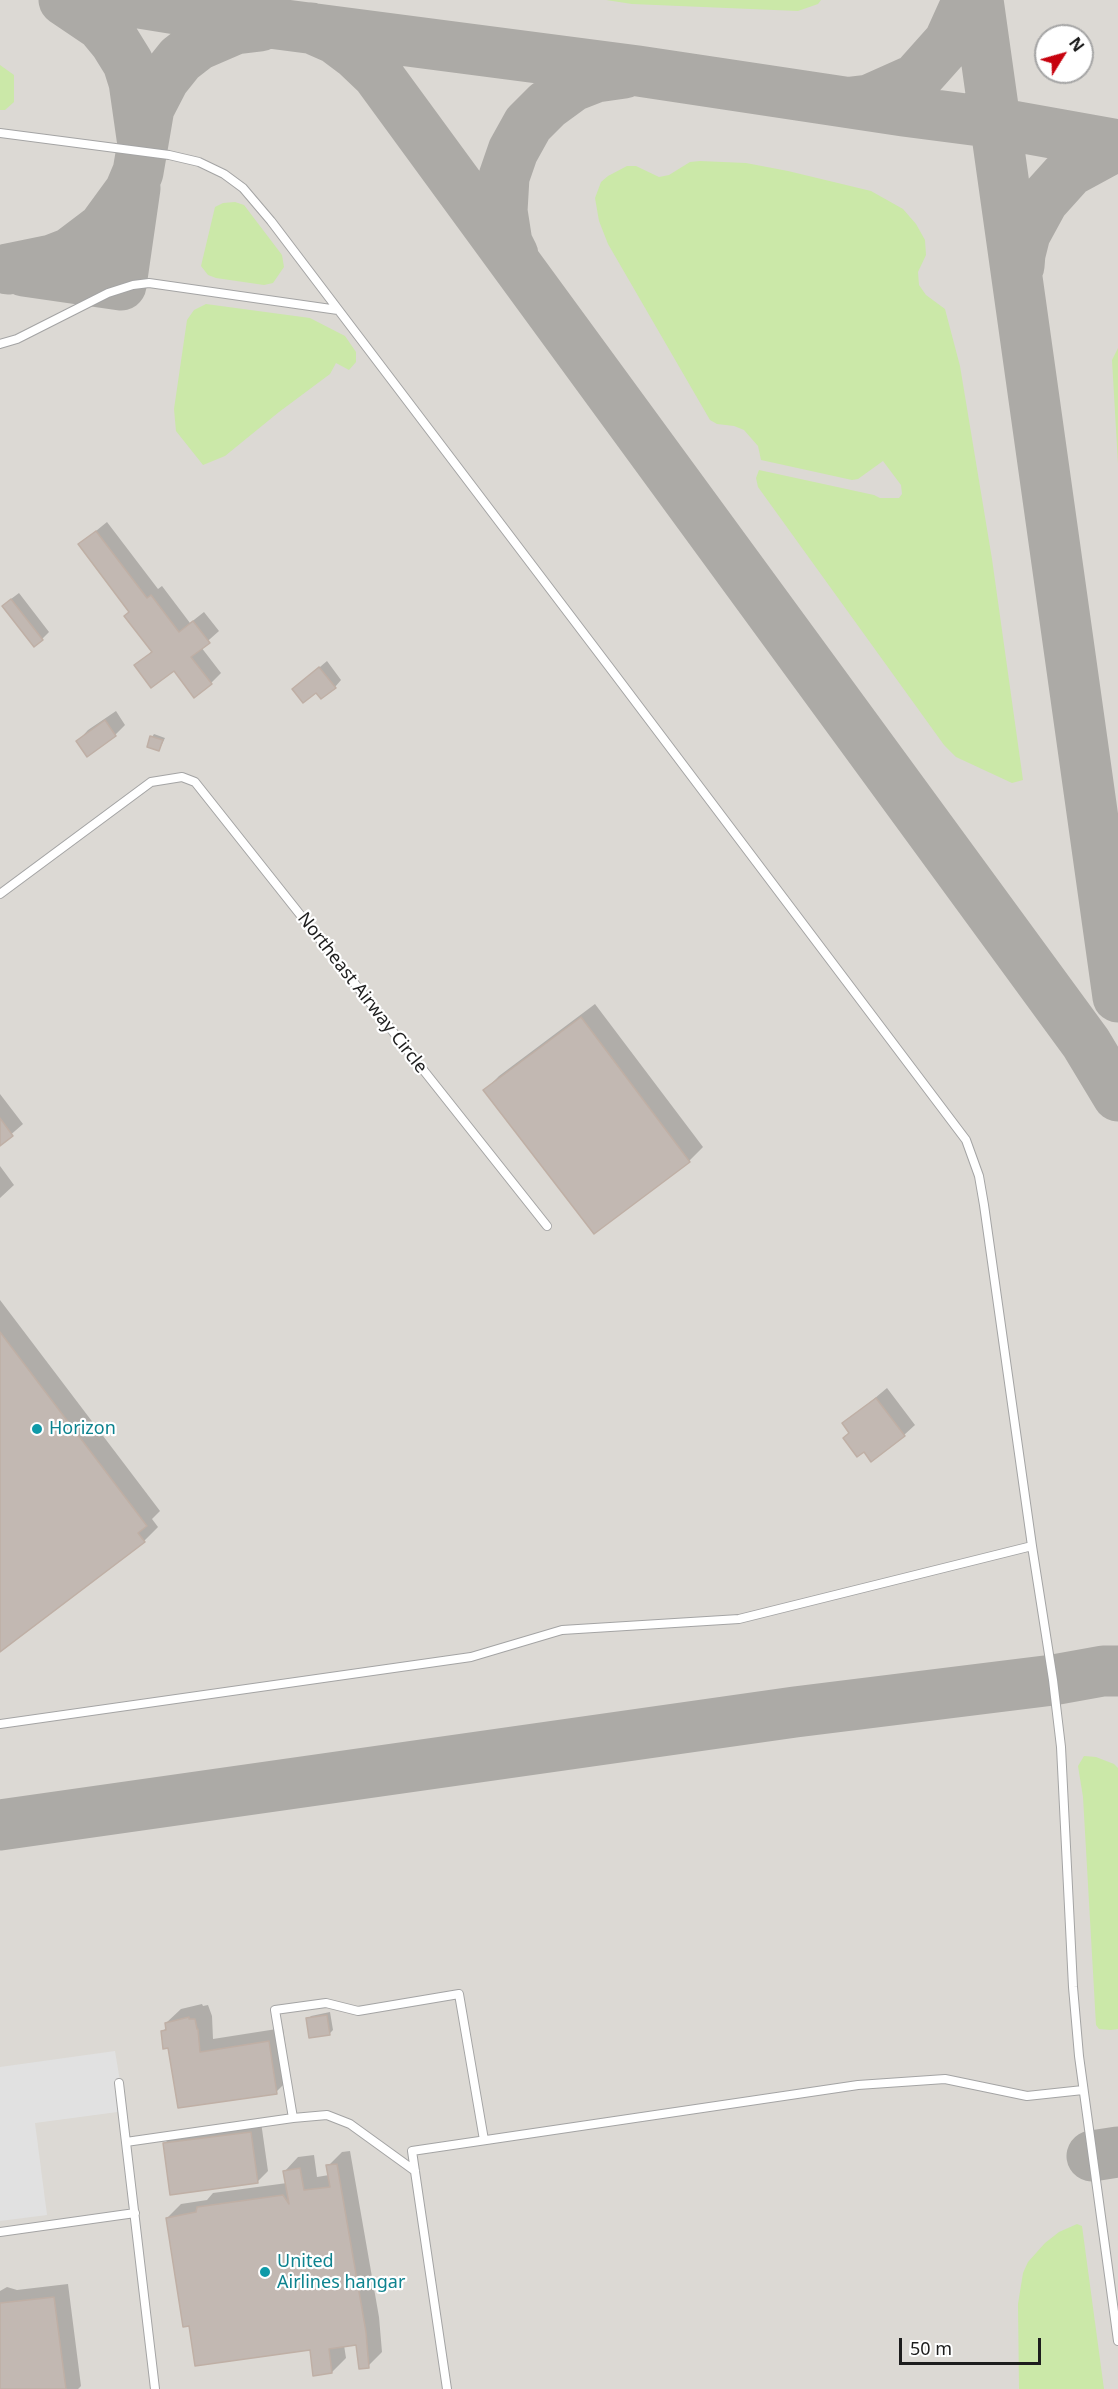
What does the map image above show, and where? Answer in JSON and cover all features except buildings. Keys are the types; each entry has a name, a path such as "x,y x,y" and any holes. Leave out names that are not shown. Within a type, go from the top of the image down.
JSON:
{"lane":[{"path":"0,133 169,155 199,162 224,174 255,201 966,1140 979,1176 984,1205 1053,1680 1061,1747 1073,1987 1083,2090 1118,2341"},
{"path":"0,344 17,339 108,293 133,285 149,283 338,310"},
{"name":"Northeast Airway Circle","path":"0,894 151,782 182,777 195,782 547,1226"},
{"path":"0,1724 471,1657 562,1630 739,1619 1032,1546"},
{"path":"293,2118 275,2010 326,2003 358,2011 459,1994 484,2140"},
{"path":"447,2389 412,2151 858,2085 945,2079 1027,2096 1083,2090"},
{"path":"119,2083 155,2389"},
{"path":"126,2142 327,2115 350,2124 415,2171"},
{"path":"0,2232 135,2213"}],"shaded area":[{"path":"0,0 1118,0 1118,2389 0,2389"},
{"path":"115,2051 125,2111 35,2123 47,2215 0,2221 0,2067"}],"green space":[{"path":"606,0 821,0 818,4 798,11 632,4"},
{"path":"0,65 14,75 14,102 5,110 0,110"},
{"path":"690,162 746,163 871,191 903,209 916,224 925,240 926,255 918,272 919,285 926,295 945,309 960,366 992,559 1023,780 1012,783 956,757 944,745 758,487 756,478 759,470 880,498 899,498 902,494 901,485 883,461 858,479 852,480 761,460 758,446 744,430 717,424 710,420 608,244 599,221 595,198 601,182 627,166 636,166 659,177 669,175"},
{"path":"235,202 244,205 282,255 284,267 273,283 264,285 216,278 208,275 201,266 215,207 223,203"},
{"path":"206,304 310,318 345,336 356,352 356,362 349,370 336,363 330,374 225,456 203,465 176,431 174,409 187,320 194,310"},
{"path":"1118,348 1118,464 1112,360"},
{"path":"1084,1756 1096,1757 1118,1768 1118,2029 1111,2030 1099,2029 1096,2025 1083,1797 1078,1766"},
{"path":"1077,2224 1082,2226 1104,2389 1019,2389 1018,2304 1023,2273 1028,2262 1045,2243 1059,2232"}],"taxiway":[{"path":"64,0 101,25 128,63 134,82 142,138"},
{"path":"121,0 239,19 638,71 996,123 1118,145"},
{"path":"852,102 869,100 916,79 949,42 968,0"},
{"path":"978,0 1118,997"},
{"path":"8,269 52,260 70,253 103,228 130,191 138,172 149,108 164,79 180,59 198,45 235,29 260,26"},
{"path":"311,28 336,39 377,74 1086,1043 1118,1096"},
{"path":"513,255 507,243 502,211 504,177 513,151 528,124 547,105 573,86 596,77 624,73"},
{"path":"1019,266 1025,234 1043,201 1070,171 1118,145"},
{"path":"24,271 121,285 135,188"},
{"path":"0,1825 795,1712 1053,1680 1103,1671 1118,1671"},
{"path":"1092,2156 1118,2152"}],"place":[{"name":"Horizon","path":"37,1429"},
{"name":"United Airlines hangar","path":"265,2272"}]}
